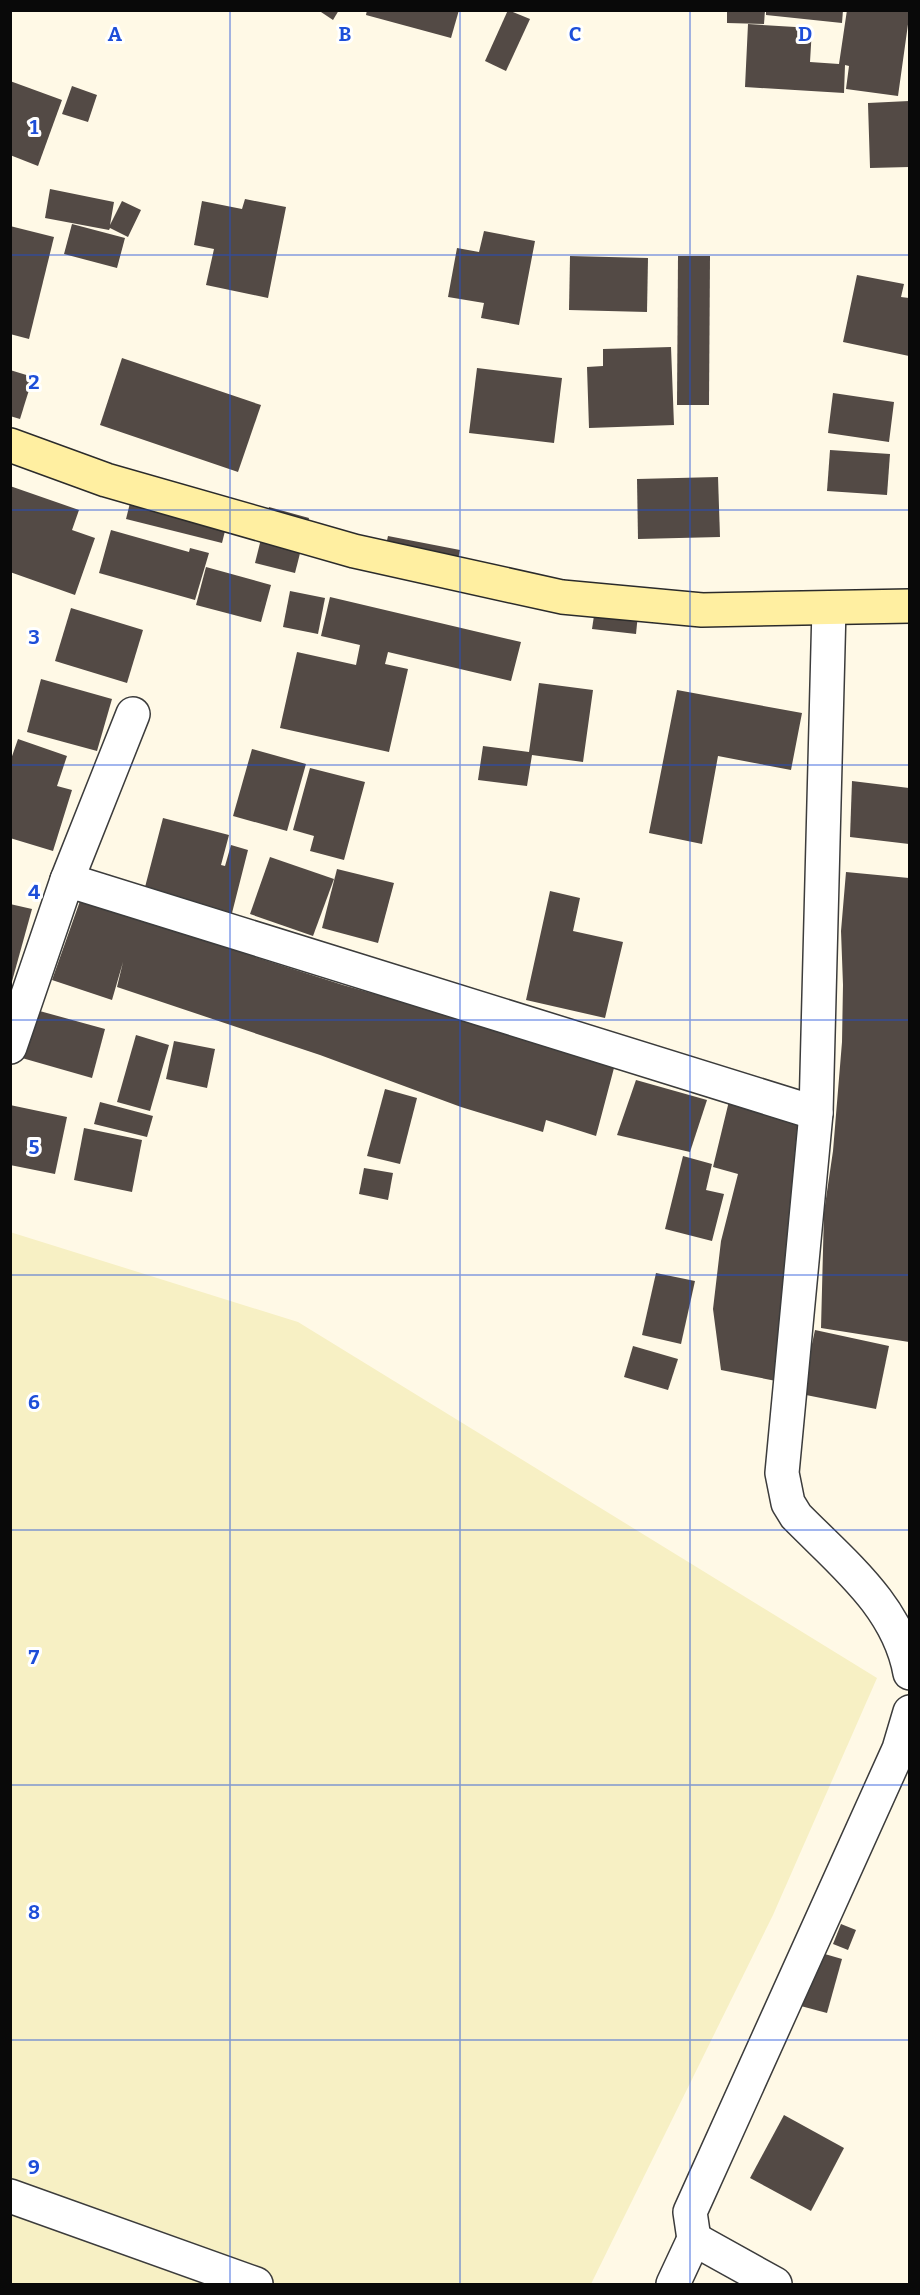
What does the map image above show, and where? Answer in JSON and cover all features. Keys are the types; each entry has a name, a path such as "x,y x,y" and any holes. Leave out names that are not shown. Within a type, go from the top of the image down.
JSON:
{"street":[{"path":"10,445 106,480 354,551 562,597 702,610 909,606"},
{"path":"829,608 816,1113 782,1457 784,1488 796,1516 874,1596 894,1623 906,1653 909,1673"},
{"path":"10,1047 67,880 133,714"},
{"path":"67,880 816,1113"},
{"path":"673,2284 694,2239 690,2212 899,1749 909,1712"},
{"path":"10,2196 256,2284"},
{"path":"694,2239 775,2284"}],"shaded area":[{"path":"10,1232 298,1322 877,1678 773,1915 591,2284 11,2284"}],"building":[{"path":"318,10 339,10 333,20"},
{"path":"367,10 459,10 451,38 366,15"},
{"path":"508,10 530,19 506,71 485,61"},
{"path":"727,10 765,10 764,24 727,23"},
{"path":"766,10 843,10 842,23 766,15"},
{"path":"847,10 910,10 898,96 846,89 849,66 845,65 844,93 745,87 748,24 812,28 810,62 839,64"},
{"path":"10,81 62,100 38,166 10,155"},
{"path":"72,86 97,95 88,122 62,114"},
{"path":"909,101 909,167 870,168 868,103"},
{"path":"50,189 114,202 110,225 122,201 141,210 128,237 110,228 109,230 45,218"},
{"path":"245,199 286,207 268,298 206,285 214,249 194,245 202,201 242,209"},
{"path":"72,224 125,238 117,268 64,254"},
{"path":"10,226 54,237 29,339 10,334"},
{"path":"484,231 535,241 519,325 481,318 484,303 448,297 457,248 479,252"},
{"path":"570,256 648,258 647,312 569,310"},
{"path":"678,256 710,256 709,405 677,405"},
{"path":"857,275 904,284 901,297 909,298 909,356 843,342"},
{"path":"671,347 674,425 589,428 587,367 603,366 603,349"},
{"path":"122,358 261,405 238,472 100,425"},
{"path":"477,368 562,378 554,443 469,433"},
{"path":"10,370 33,377 20,419 10,416"},
{"path":"833,393 894,402 889,442 828,433"},
{"path":"830,450 890,454 887,495 827,491"},
{"path":"718,477 720,537 638,539 637,479"},
{"path":"10,486 79,510 72,530 95,538 75,595 10,572"},
{"path":"132,495 228,519 222,543 126,519"},
{"path":"269,507 309,518 295,573 255,563"},
{"path":"111,530 189,552 190,548 209,553 195,600 99,573"},
{"path":"388,536 460,550 455,574 383,558"},
{"path":"206,567 271,585 261,622 196,605"},
{"path":"290,591 325,598 318,634 283,627"},
{"path":"330,597 521,642 511,681 388,652 385,664 408,669 389,752 280,728 297,652 356,665 360,645 321,636"},
{"path":"71,608 143,630 127,683 55,661"},
{"path":"595,609 638,614 636,634 592,629"},
{"path":"41,679 112,699 97,751 27,732"},
{"path":"539,683 593,690 583,762 532,755 527,786 478,780 483,746 529,752"},
{"path":"677,690 802,713 791,770 718,756 702,844 649,833"},
{"path":"18,739 67,756 57,786 72,790 53,851 10,838 10,762"},
{"path":"252,749 306,764 287,831 233,816"},
{"path":"310,768 365,782 344,860 310,851 314,836 293,830"},
{"path":"852,781 909,788 909,844 850,837"},
{"path":"163,818 229,835 221,865 225,866 231,845 248,850 232,913 144,891"},
{"path":"270,857 334,879 313,936 250,914"},
{"path":"337,869 394,883 378,943 322,928"},
{"path":"846,872 909,878 909,1342 821,1328 824,1212 833,1151 842,1042 841,931"},
{"path":"550,891 580,898 573,931 623,942 605,1018 526,1000"},
{"path":"80,901 343,985 481,1024 614,1068 596,1136 546,1120 543,1132 461,1107 320,1055 117,987 123,962 112,1000 52,980"},
{"path":"10,904 32,909 11,985 10,985"},
{"path":"36,1010 105,1029 92,1078 22,1058"},
{"path":"136,1035 169,1045 150,1111 117,1102"},
{"path":"174,1041 215,1049 207,1088 166,1079"},
{"path":"636,1080 707,1100 690,1152 617,1135"},
{"path":"385,1089 417,1098 400,1164 367,1156"},
{"path":"729,1101 798,1119 785,1258 783,1320 776,1381 721,1370 713,1309 721,1241 738,1174 713,1167"},
{"path":"100,1102 153,1116 147,1137 94,1124"},
{"path":"10,1105 67,1117 55,1174 10,1165"},
{"path":"84,1128 142,1140 132,1192 74,1180"},
{"path":"683,1156 712,1164 706,1190 724,1194 712,1241 665,1229"},
{"path":"364,1168 393,1173 388,1200 359,1194"},
{"path":"656,1273 695,1281 681,1344 642,1335"},
{"path":"815,1330 889,1346 876,1409 801,1394"},
{"path":"633,1346 678,1359 668,1390 624,1377"},
{"path":"841,1924 856,1930 848,1950 833,1944"},
{"path":"811,1950 842,1959 827,2013 797,2005"},
{"path":"784,2115 844,2148 811,2211 750,2178"}]}
